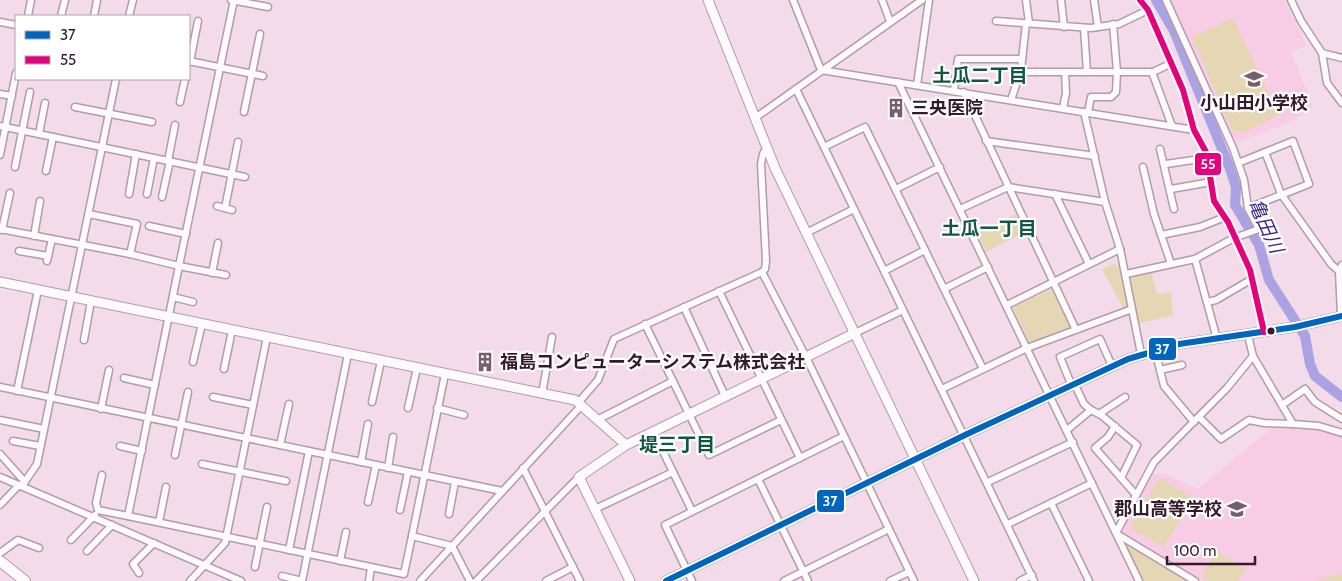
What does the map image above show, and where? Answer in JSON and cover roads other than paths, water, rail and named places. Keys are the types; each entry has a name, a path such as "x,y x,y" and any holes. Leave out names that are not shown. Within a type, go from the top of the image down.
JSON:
{"main road":[{"path":"0,561 24,581"}],"street":[{"path":"28,15 31,0"},
{"path":"61,15 65,0"},
{"path":"94,15 97,0"},
{"path":"129,15 133,0"},
{"path":"128,516 200,168 232,0 268,7"},
{"path":"708,0 767,147 806,233 974,581"},
{"path":"793,0 821,70"},
{"path":"882,0 890,21"},
{"path":"917,85 930,0"},
{"path":"1011,100 1020,72 1028,23 1026,0"},
{"path":"1061,0 1064,27"},
{"path":"1094,0 1098,27"},
{"path":"1140,0 1148,10 1183,90 1194,130 1207,158 1214,201 1225,216 1252,279 1264,332"},
{"path":"1126,274 1195,259 1234,238 1260,229 1248,208 1244,180 1233,148 1166,0"},
{"path":"1291,0 1301,21 1322,53 1327,83 1342,103"},
{"path":"755,118 918,1"},
{"path":"996,21 1064,27 1098,27 1119,24 1148,10"},
{"path":"190,57 198,21"},
{"path":"0,22 15,25"},
{"path":"1113,24 1117,72 1116,92 1111,97 1091,97 1086,112 1105,202 1126,274 1141,354"},
{"path":"1084,28 1087,72"},
{"path":"244,112 260,34"},
{"path":"1322,53 1342,58"},
{"path":"954,90 958,59 1022,59"},
{"path":"190,62 263,76"},
{"path":"1020,72 1152,72 1172,63"},
{"path":"821,70 1194,130"},
{"path":"1063,108 1066,93 1065,72"},
{"path":"1152,72 1172,126"},
{"path":"0,155 3,127 15,79"},
{"path":"0,506 22,485 37,464 116,80"},
{"path":"180,102 184,80"},
{"path":"898,82 1139,581"},
{"path":"796,89 1033,578 1020,581"},
{"path":"15,167 30,92"},
{"path":"964,92 1076,330"},
{"path":"0,94 12,96"},
{"path":"39,134 45,104"},
{"path":"75,107 152,122"},
{"path":"162,197 175,125"},
{"path":"3,127 245,176"},
{"path":"824,147 865,127 983,369"},
{"path":"46,171 53,137"},
{"path":"986,141 1095,156"},
{"path":"1238,163 1293,141 1309,184 1248,208"},
{"path":"217,206 228,209 238,142"},
{"path":"420,581 580,404 598,380 614,339 765,269 761,164 762,154 767,147"},
{"path":"1160,149 1166,164 1174,209"},
{"path":"666,581 1073,383 1141,354 1217,339 1295,327 1342,316 1340,268 1331,264 1281,194 1265,152"},
{"path":"130,194 136,154"},
{"path":"147,194 154,158"},
{"path":"1166,164 1207,158"},
{"path":"896,188 940,167"},
{"path":"1143,167 1154,214 1171,264"},
{"path":"1171,189 1211,182"},
{"path":"960,209 1008,187 1105,202"},
{"path":"10,193 1,230 130,254 226,275"},
{"path":"1055,194 1089,264"},
{"path":"34,236 40,201"},
{"path":"806,233 854,209"},
{"path":"88,214 137,224 130,254"},
{"path":"1162,235 1200,227 1225,216"},
{"path":"149,226 186,234"},
{"path":"19,251 47,259 52,239"},
{"path":"212,273 218,243"},
{"path":"1007,305 1120,249"},
{"path":"884,271 925,250"},
{"path":"1195,259 1217,339"},
{"path":"944,289 988,267"},
{"path":"762,272 806,357 914,581"},
{"path":"1207,302 1216,300 1252,279"},
{"path":"0,282 575,400 626,445"},
{"path":"17,391 38,290"},
{"path":"720,291 800,458"},
{"path":"173,297 193,302"},
{"path":"84,340 91,302"},
{"path":"684,307 725,396"},
{"path":"942,389 1027,348 1132,309"},
{"path":"476,581 544,510 579,477 626,445 903,310"},
{"path":"193,362 202,324"},
{"path":"646,324 708,455 781,420"},
{"path":"224,369 232,330"},
{"path":"1248,335 1253,356 1293,424"},
{"path":"191,581 224,545 267,337"},
{"path":"542,394 552,337"},
{"path":"1112,366 1100,338 1060,357 1084,404 1115,426 1137,445 1121,478"},
{"path":"1155,350 1164,386 1197,419 1221,439 1249,420 1264,423 1319,426 1342,433"},
{"path":"282,576 302,581 348,354"},
{"path":"1116,533 1154,462 1227,388 1253,356"},
{"path":"372,402 381,361"},
{"path":"1160,370 1182,365"},
{"path":"408,408 417,368"},
{"path":"101,409 109,370"},
{"path":"98,510 404,574 444,374"},
{"path":"124,378 155,385"},
{"path":"597,420 673,381"},
{"path":"0,387 502,491"},
{"path":"1282,405 1305,389 1315,402 1342,419"},
{"path":"175,455 188,392"},
{"path":"213,397 253,405"},
{"path":"1098,414 1125,397"},
{"path":"280,445 289,404"},
{"path":"438,408 464,415"},
{"path":"1067,430 1091,410"},
{"path":"0,420 44,429"},
{"path":"361,462 368,424"},
{"path":"1115,426 1108,437 1095,448 1136,494"},
{"path":"653,431 692,511"},
{"path":"692,581 664,525 844,436"},
{"path":"388,468 394,437"},
{"path":"13,441 40,446"},
{"path":"988,482 1073,442"},
{"path":"120,446 142,451"},
{"path":"289,550 309,451"},
{"path":"0,454 22,485"},
{"path":"202,464 286,481"},
{"path":"368,502 376,465"},
{"path":"523,468 580,581"},
{"path":"400,510 408,472"},
{"path":"595,509 673,472"},
{"path":"71,540 94,517 98,510 96,503 102,475"},
{"path":"0,476 241,581"},
{"path":"579,477 630,581"},
{"path":"758,479 808,581"},
{"path":"449,514 455,482"},
{"path":"1008,524 1092,483"},
{"path":"159,522 166,486"},
{"path":"1051,503 1088,581"},
{"path":"255,567 258,544 267,507"},
{"path":"87,551 112,525"},
{"path":"784,581 889,529"},
{"path":"340,561 346,532"},
{"path":"1116,533 1195,581"},
{"path":"412,536 452,546 470,581"},
{"path":"0,553 18,540 39,548"},
{"path":"139,573 132,564 154,543"},
{"path":"546,581 573,567"},
{"path":"369,581 371,568"},
{"path":"890,581 910,572"}],"waterway":[{"name":"亀田川","path":"1156,0 1174,31 1229,166 1236,187 1235,205 1259,245 1269,280 1305,336 1310,364 1315,376 1342,397"}],"place":[{"name":"小山田小学校","path":"1254,79"},
{"name":"三央医院","path":"896,108"},
{"name":"福島コンピューターシステム株式会社","path":"485,362"},
{"name":"郡山高等学校","path":"1237,509"}],"district":[{"name":"土瓜二丁目","path":"980,75"},
{"name":"土瓜一丁目","path":"989,228"},
{"name":"堤三丁目","path":"677,444"}]}
